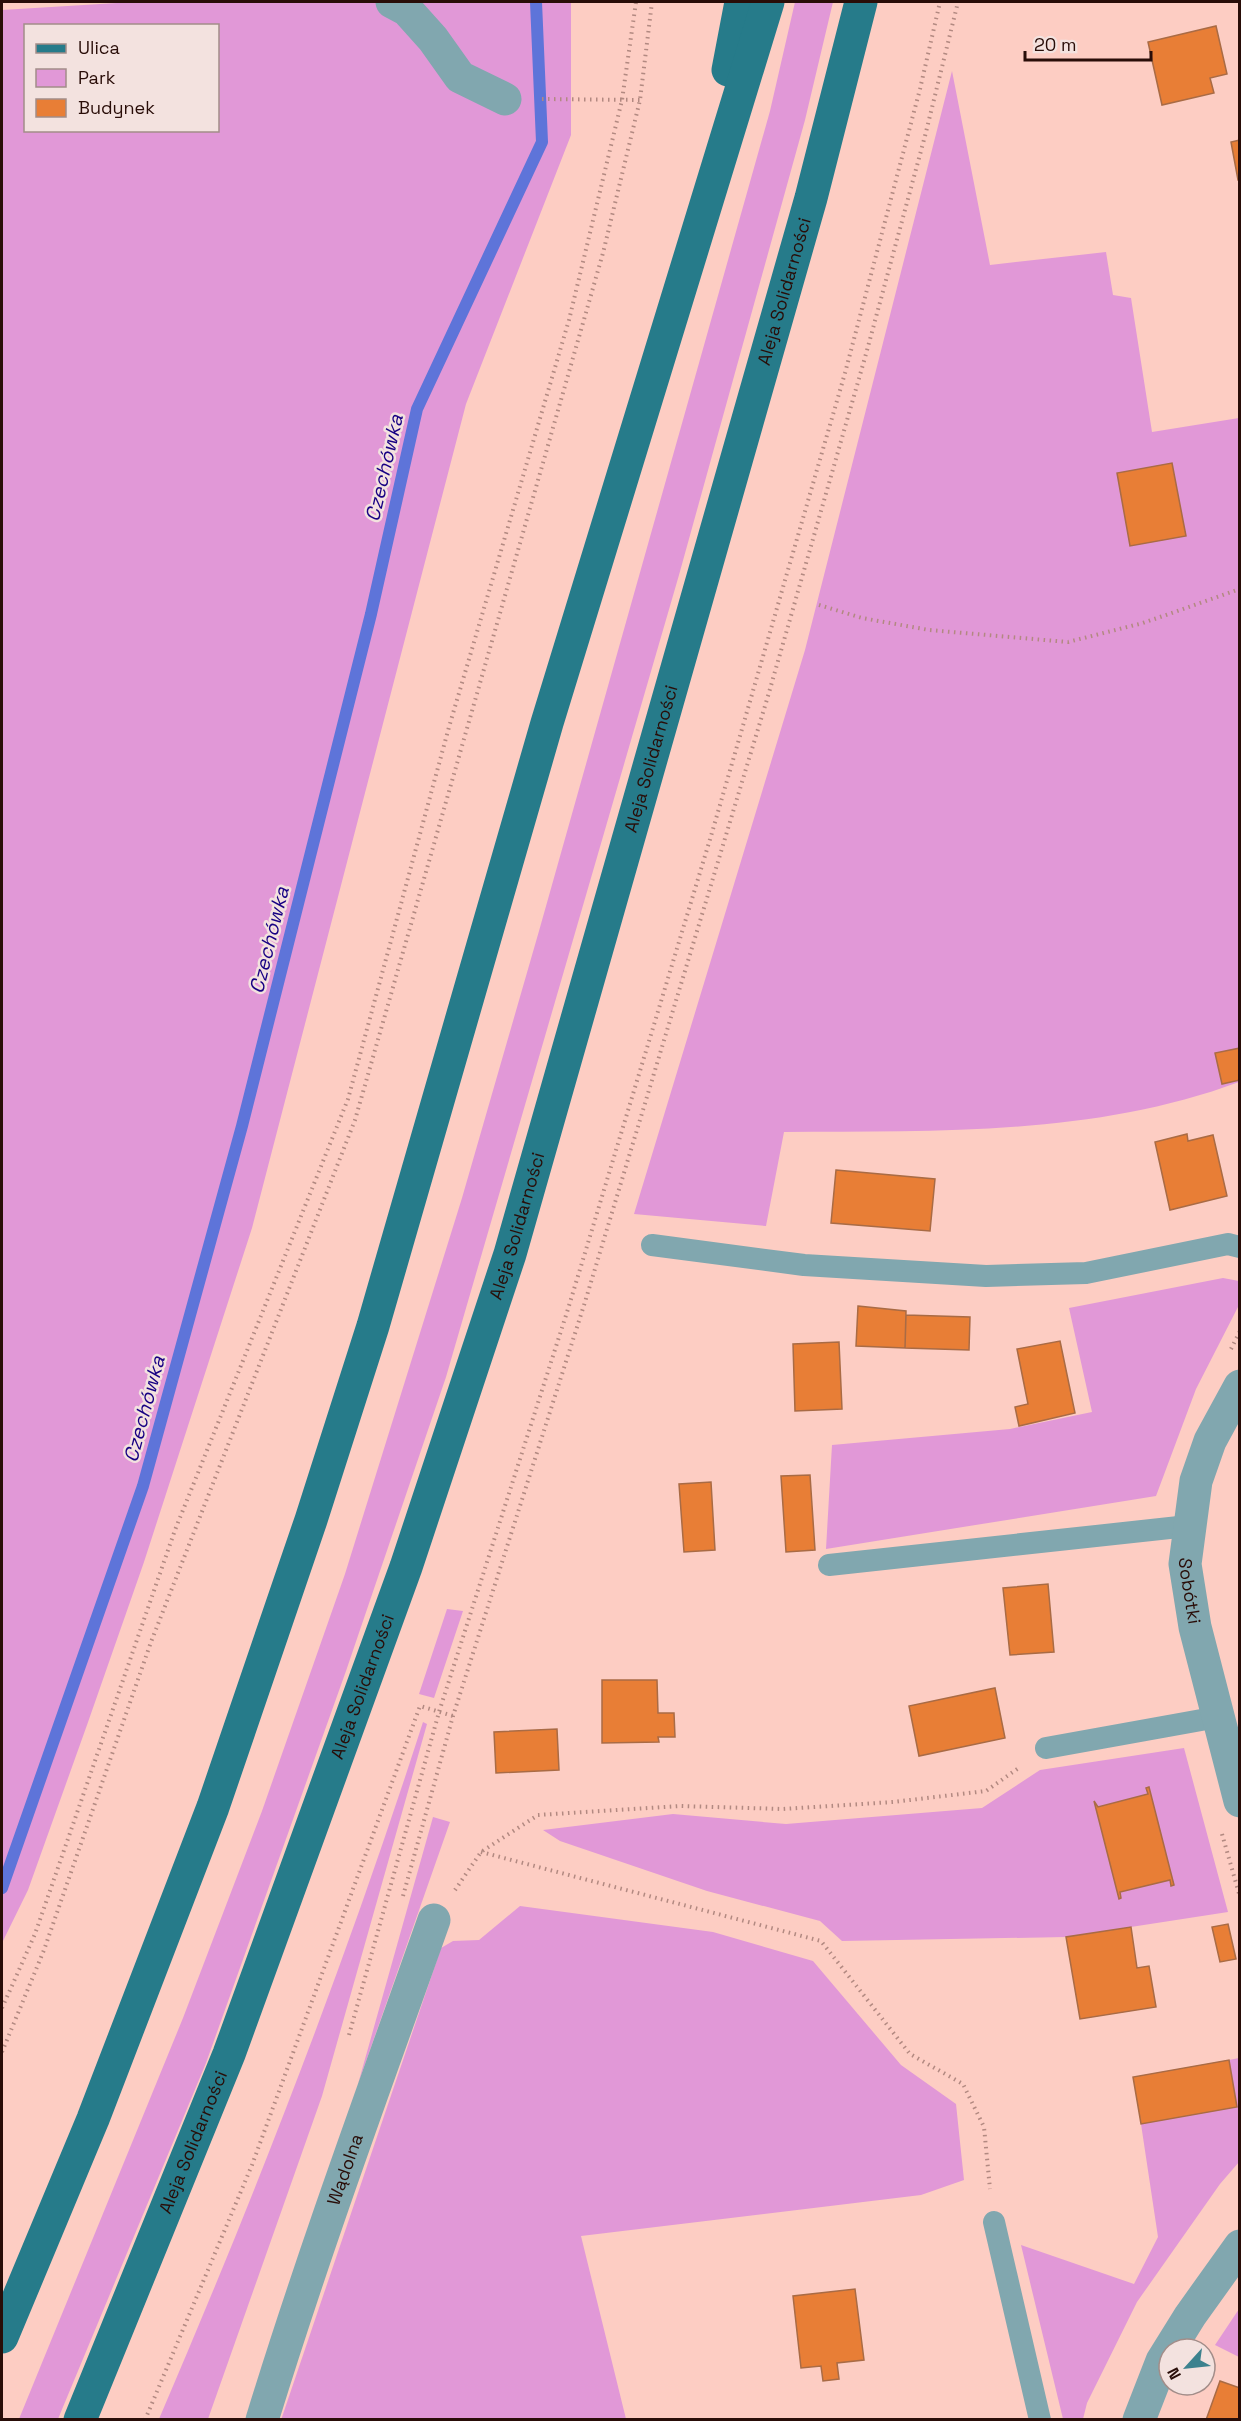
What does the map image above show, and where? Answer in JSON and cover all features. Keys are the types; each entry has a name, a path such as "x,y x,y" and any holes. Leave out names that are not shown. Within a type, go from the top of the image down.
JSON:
{"main road":[{"path":"698,225 741,2"},
{"path":"2,2337 93,2119 213,1807 311,1520 377,1315 547,723 768,2"},
{"name":"Aleja Solidarności","path":"80,2420 229,2054 406,1568 510,1254 811,198 861,2"}],"street":[{"path":"392,2 407,10 433,39 460,77 505,99"},
{"name":"Sobótki","path":"1239,1386 1210,1441 1196,1481 1188,1526 1185,1564 1195,1627 1239,1801"},
{"name":"Wądolna","path":"262,2420 344,2172 434,1920"},
{"path":"1139,2420 1162,2361 1239,2246"}],"lane":[{"path":"652,1245 804,1265 986,1276 1086,1273 1228,1244 1239,1247"},
{"path":"829,1565 1188,1526"},
{"path":"1046,1748 1218,1718"},
{"path":"994,2222 1040,2420"}],"path":[{"path":"2,2008 35,1934 175,1530 348,1099 449,728 569,320 622,100 636,2"},
{"path":"2,2052 44,1950 151,1642 356,1120 603,253 640,100 652,2"},
{"path":"346,2046 439,1712 568,1309 674,965 845,373 920,89 940,2"},
{"path":"402,1901 453,1716 588,1291 768,696 876,320 958,2"},
{"path":"581,99 640,100"},
{"path":"819,605 862,618 929,630 1068,642 1143,623 1239,589"},
{"path":"145,2420 252,2165 420,1706 453,1716"},
{"path":"434,1920 481,1851 538,1815 680,1806 783,1809 893,1802 986,1791 1046,1748"},
{"path":"481,1851 821,1941 910,2054 963,2084 984,2127 994,2222"}],"green space":[{"path":"133,2 571,2 571,135 466,404 252,1228 144,1562 28,1890 2,1943 2,10"},
{"path":"795,2 833,2 805,120 679,575 446,1377 346,1671 206,2063 58,2419 19,2419 183,2018 262,1811 345,1574 462,1198 539,931 770,111"},
{"path":"952,71 990,265 1106,252 1113,295 1131,298 1152,432 1239,418 1239,1082 1184,1100 1071,1121 957,1130 784,1132 766,1226 634,1214 805,650"},
{"path":"1223,1278 1239,1281 1239,1305 1196,1389 1156,1496 826,1549 832,1445 1010,1429 1092,1412 1069,1308"},
{"path":"447,1609 463,1611 434,1698 419,1694"},
{"path":"423,1722 427,1724 322,2096 208,2419 159,2419 266,2161 332,1987"},
{"path":"1184,1748 1228,1912 1066,1937 842,1941 820,1921 707,1891 560,1841 543,1830 673,1814 786,1824 982,1808 1040,1770"},
{"path":"433,1817 450,1822 358,2084"},
{"path":"520,1906 713,1932 813,1961 901,2065 956,2104 964,2180 921,2195 581,2236 626,2419 281,2420 441,1948 453,1941 479,1940"},
{"path":"1239,2058 1239,2162 1220,2184 1137,2302 1087,2403 1083,2419 1063,2419 1021,2245 1134,2284 1158,2237 1141,2124 1237,2107 1229,2060"},
{"path":"1239,2309 1239,2357 1217,2346 1217,2342"}],"building":[{"path":"1216,26 1227,74 1210,78 1214,93 1162,105 1148,42"},
{"path":"1240,140 1240,180 1238,180 1231,142"},
{"path":"1172,463 1186,536 1130,546 1117,473"},
{"path":"1240,1048 1240,1080 1222,1084 1215,1053"},
{"path":"1187,1134 1188,1141 1213,1135 1227,1196 1170,1210 1155,1142"},
{"path":"836,1170 935,1179 930,1231 831,1223"},
{"path":"858,1306 906,1311 905,1348 856,1346"},
{"path":"906,1315 970,1317 969,1350 905,1348"},
{"path":"1060,1341 1075,1413 1019,1426 1015,1407 1028,1404 1017,1349"},
{"path":"839,1342 842,1409 795,1411 793,1344"},
{"path":"810,1475 815,1550 786,1552 781,1476"},
{"path":"711,1482 715,1550 684,1552 679,1484"},
{"path":"1048,1584 1054,1652 1010,1655 1003,1588"},
{"path":"602,1680 657,1680 658,1713 674,1713 675,1737 658,1737 659,1742 602,1743"},
{"path":"995,1688 1005,1738 919,1756 909,1706"},
{"path":"557,1729 559,1770 496,1773 494,1732"},
{"path":"1149,1787 1174,1885 1171,1886 1170,1880 1120,1892 1121,1898 1119,1899 1094,1801 1098,1807 1148,1794 1146,1788"},
{"path":"1228,1924 1236,1959 1220,1962 1212,1927"},
{"path":"1131,1927 1137,1968 1149,1966 1156,2007 1080,2019 1066,1937"},
{"path":"1229,2060 1237,2107 1141,2124 1133,2077"},
{"path":"855,2289 864,2360 837,2363 839,2379 823,2381 821,2366 801,2368 793,2296"},
{"path":"1220,2381 1240,2388 1240,2420 1206,2420 1214,2397 1217,2397"}],"waterway":[{"name":"Czechówka","path":"2,1888 143,1486 242,1126 371,614 417,409 542,142 536,2"}]}
